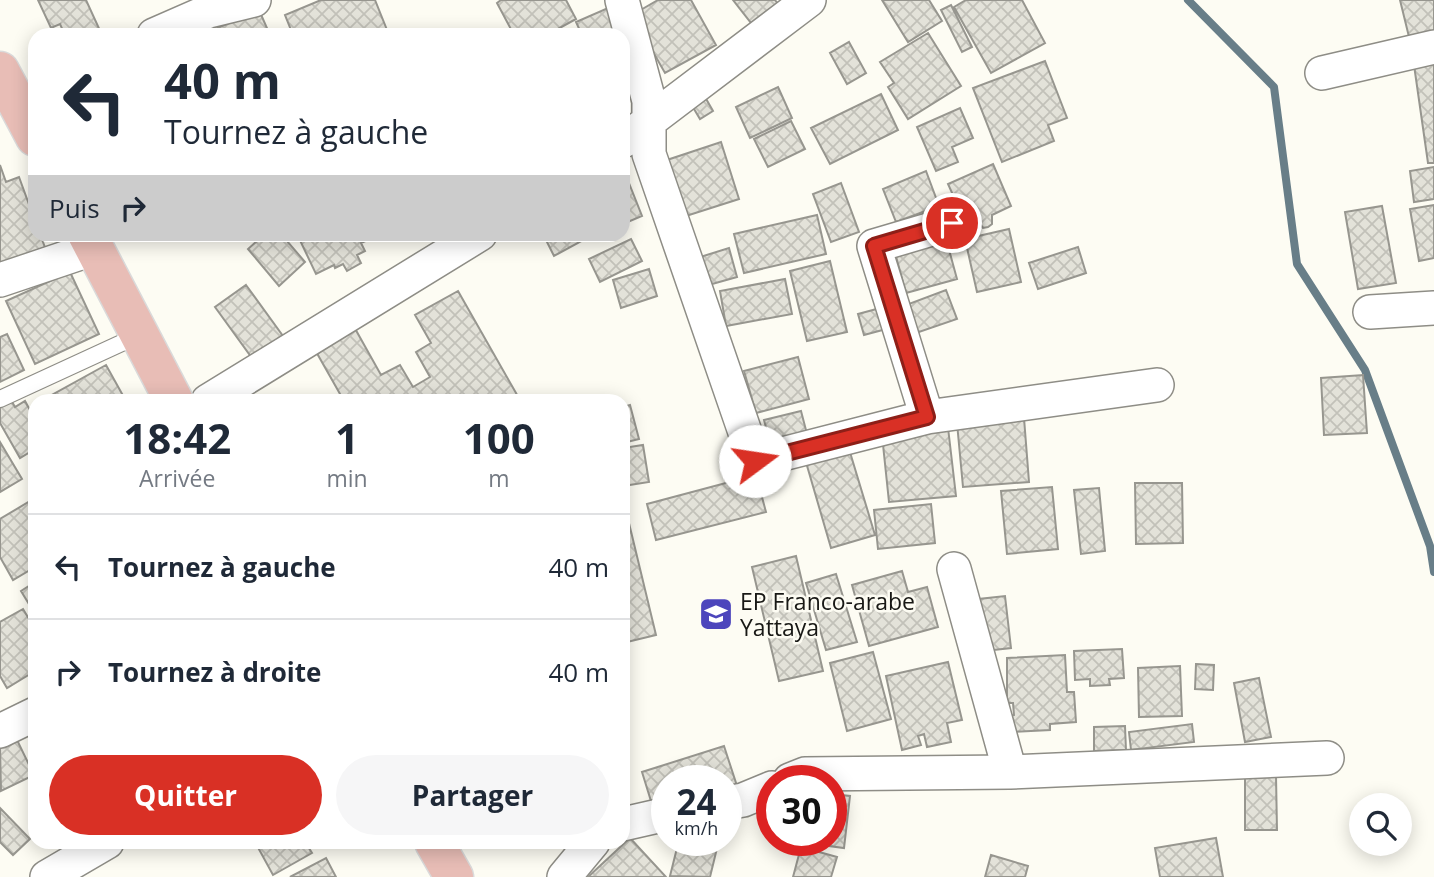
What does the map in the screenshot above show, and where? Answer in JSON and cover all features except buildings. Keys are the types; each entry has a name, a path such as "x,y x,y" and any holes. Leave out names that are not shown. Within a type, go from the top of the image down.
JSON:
{"main road":[{"path":"16,85 28,118"},
{"path":"92,242 170,394"},
{"path":"437,849 454,877"}],"street":[{"path":"170,28 209,11 254,0"},
{"path":"622,0 629,28"},
{"path":"635,133 809,0"},
{"path":"630,30 649,101 635,133"},
{"path":"1322,74 1434,47"},
{"path":"635,133 649,154 755,461 927,417 1157,385"},
{"path":"927,417 874,246 952,223"},
{"path":"0,279 89,242"},
{"path":"219,394 467,242"},
{"path":"1370,312 1434,308"},
{"path":"954,569 1010,772"},
{"path":"0,731 28,717"},
{"path":"847,774 1010,772 1327,758"},
{"path":"630,822 651,818"},
{"path":"52,875 95,849"},
{"path":"564,877 587,849"}],"lane":[{"path":"0,399 139,335"}],"waterway":[{"path":"1188,0 1274,87 1297,264 1365,370 1430,546 1434,572"}],"place":[{"name":"EP Franco-arabe Yattaya","path":"716,614"}],"route":[{"path":"755,461 927,417 874,246 952,223"}]}
